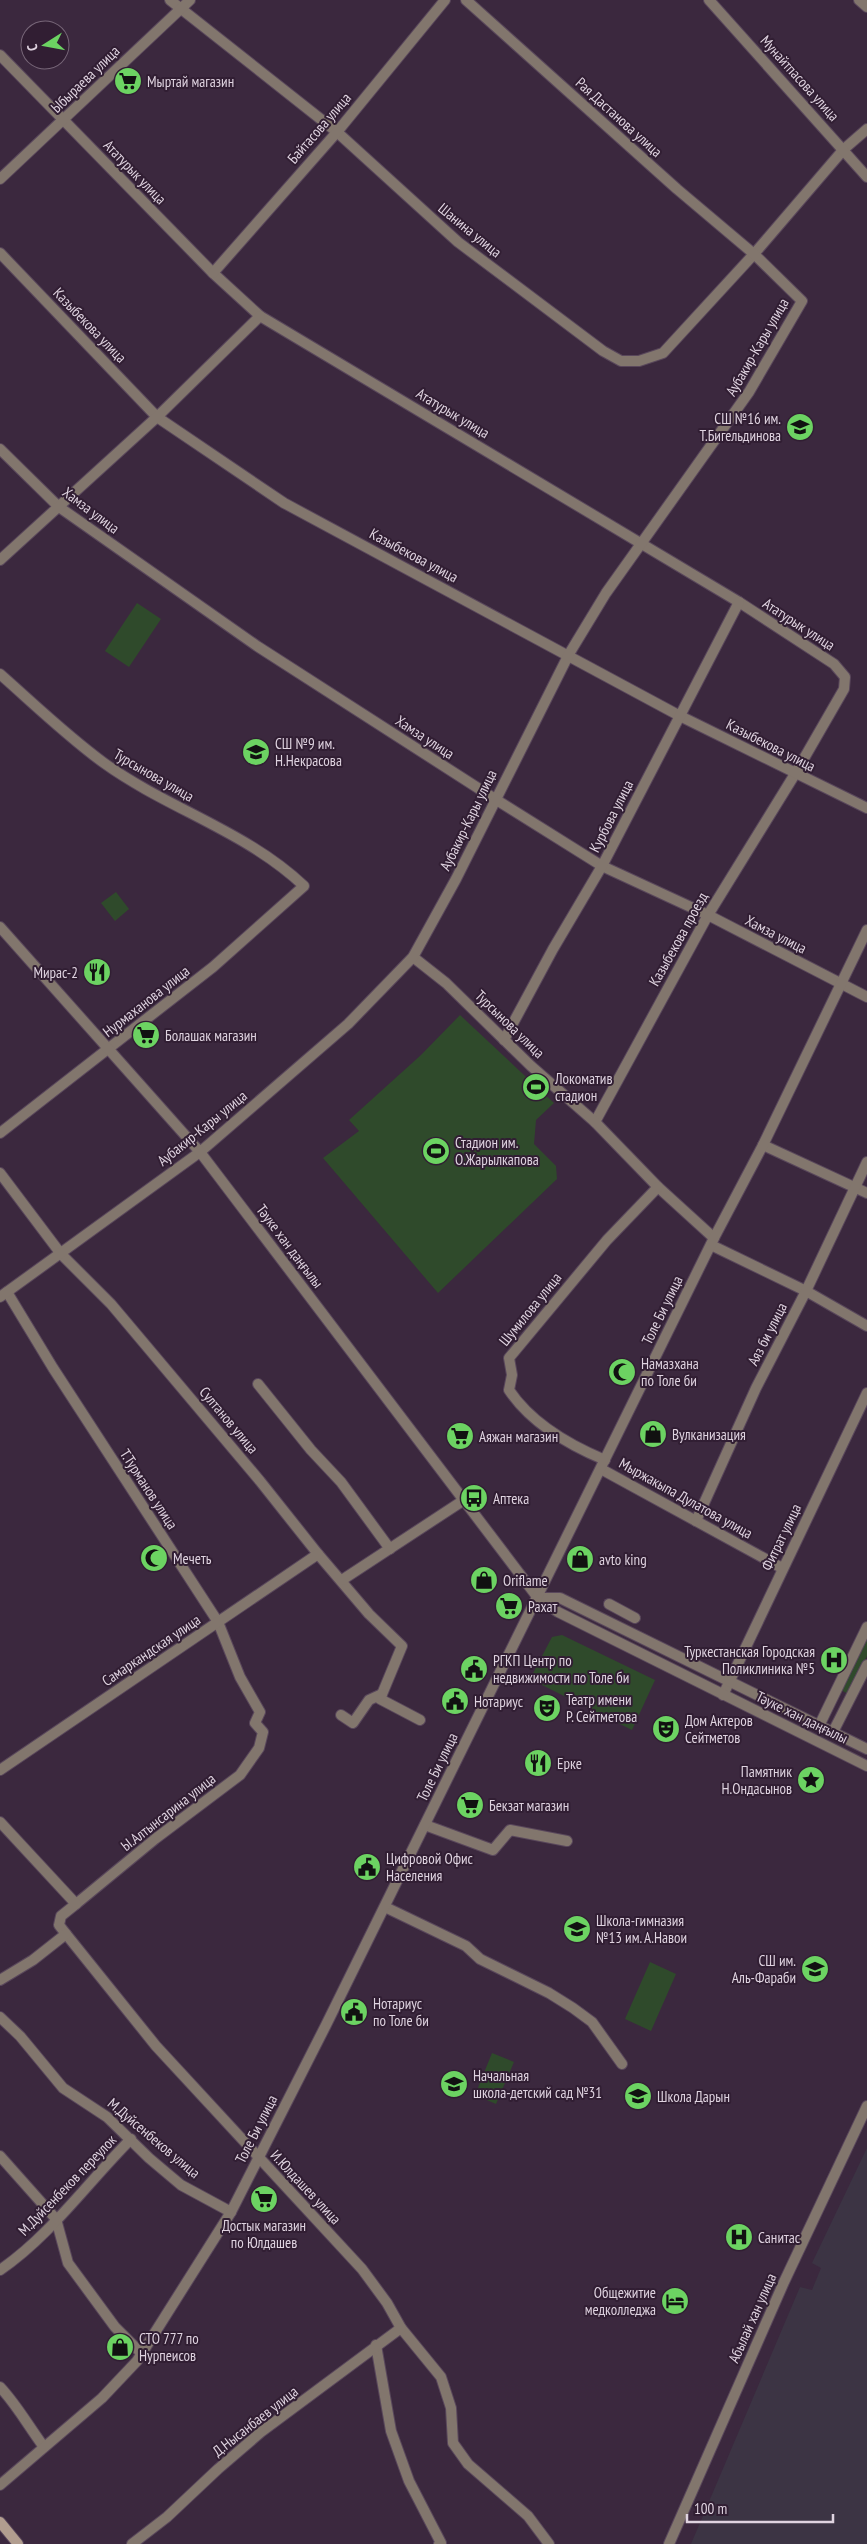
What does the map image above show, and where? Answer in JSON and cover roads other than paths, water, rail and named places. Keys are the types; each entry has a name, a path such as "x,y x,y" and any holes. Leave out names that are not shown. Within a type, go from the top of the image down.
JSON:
{"main road":[{"path":"0,2522 18,2544"}],"street":[{"name":"Шанина улица","path":"170,0 337,132 458,242 602,351 621,360 638,361 662,352 754,254 844,149 867,129"},
{"name":"Ыбыраева улица","path":"0,179 190,0"},
{"name":"Байтасова улица","path":"213,273 337,132 445,0"},
{"name":"Рая Дастанова улица","path":"466,0 677,189 754,254"},
{"name":"Мунайтпасова улица","path":"709,0 867,177"},
{"path":"859,0 867,7"},
{"name":"Ататурык улица","path":"0,55 213,273 260,316 739,602 834,664 845,677 844,689 795,774"},
{"name":"Казыбекова улица","path":"0,253 157,417 284,503 569,654 680,716 867,808"},
{"name":"Аубакир-Кары улица","path":"4,1294 200,1152 348,1024 413,957 456,879 494,799 569,654 606,593 642,544 661,512 693,472 749,392 802,301 754,254"},
{"path":"0,560 157,417 260,316"},
{"name":"Хамза улица","path":"0,449 60,507 257,646 494,799 602,866 708,915 867,996"},
{"name":"Курбова улица","path":"504,1040 602,866 739,602"},
{"name":"Турсынова улица","path":"0,674 104,763 183,810 248,844 286,868 304,886"},
{"name":"Казыбекова проезд","path":"595,1122 708,915 795,774"},
{"name":"Нурмаханова улица","path":"0,1133 213,967 304,886"},
{"name":"Тәуке хан даңғылы","path":"0,927 200,1152 538,1598 558,1612 867,1766"},
{"name":"Толе Би улица","path":"0,2485 102,2398 142,2354 231,2212 385,1907 712,1241 763,1144 839,983 867,930"},
{"name":"Турсынова улица","path":"413,957 446,983 504,1040 595,1122 712,1241 867,1326"},
{"path":"763,1144 867,1193"},
{"name":"Аяз би улица","path":"696,1521 756,1388 806,1291 867,1162"},
{"name":"Султанов улица","path":"0,1173 61,1254 112,1304 217,1428 318,1554 370,1614 402,1646 382,1694 369,1700 353,1723 341,1715"},
{"name":"Шумилова улица","path":"603,1465 553,1433 519,1405 509,1390 512,1374 509,1358 607,1240 658,1187"},
{"name":"Т.Турманов улица","path":"4,1294 218,1622 240,1677 260,1712 255,1724 263,1732"},
{"path":"258,1384 311,1450 341,1482 390,1549"},
{"name":"Фитрат улица","path":"723,1695 782,1568 834,1466 867,1393"},
{"name":"Мыржакыпа Дулатова улица","path":"603,1465 696,1521 782,1568"},
{"path":"342,1580 464,1500"},
{"name":"Самаркандская улица","path":"0,1770 318,1554"},
{"name":"Тәуке хан даңғылы","path":"538,1598 560,1598 867,1749"},
{"path":"609,1604 635,1618"},
{"path":"819,1726 867,1627"},
{"path":"833,1732 867,1665"},
{"path":"382,1694 380,1699 420,1720"},
{"name":"Ы.Алтынсарина улица","path":"76,1904 155,1839 240,1775 259,1748 263,1732"},
{"path":"0,1822 76,1904 62,1916 59,1925 66,1934 32,1960 0,1980"},
{"path":"425,1825 493,1850 510,1830 568,1841"},
{"path":"385,1907 466,1946 480,1959 549,1993 573,2008 592,2022 622,2064"},
{"name":"И.Юлдашев улица","path":"66,1934 156,2046 362,2269 388,2302 401,2328 441,2377 451,2408 453,2443 468,2464 528,2516 549,2544"},
{"name":"М.Дуйсенбеков улица","path":"0,2017 20,2036 63,2088 108,2117 149,2158 181,2184 231,2212"},
{"name":"Абылай хан улица","path":"668,2544 784,2282 867,2106"},
{"name":"М.Дуйсенбеков переулок","path":"0,2270 12,2263 56,2219 131,2139"},
{"path":"0,2156 56,2219 68,2263 116,2327 142,2354"},
{"name":"Д.Нысанбаев улица","path":"132,2544 167,2516 261,2432 401,2328"},
{"path":"376,2345 391,2432 409,2481 441,2542 439,2544"},
{"path":"0,2387 12,2400 23,2420 44,2447"}],"place":[{"name":"Мыртай магазин","path":"128,81"},
{"name":"СШ №16 им. Т.Бигельдинова","path":"800,427"},
{"name":"СШ №9 им. Н.Некрасова","path":"256,752"},
{"name":"Мирас-2","path":"97,972"},
{"name":"Болашак магазин","path":"146,1035"},
{"name":"Локоматив стадион","path":"536,1087"},
{"name":"Стадион им. О.Жарылкапова","path":"436,1151"},
{"name":"Намазхана по Толе би","path":"622,1372"},
{"name":"Вулканизация","path":"653,1434"},
{"name":"Аяжан магазин","path":"460,1436"},
{"name":"Аптека","path":"474,1498"},
{"name":"Мечеть","path":"154,1558"},
{"name":"avto king","path":"580,1559"},
{"name":"Oriflame","path":"484,1580"},
{"name":"Рахат","path":"509,1606"},
{"name":"Туркестанская Городская Поликлиника №5","path":"834,1660"},
{"name":"РГКП Центр по недвижимости по Толе би","path":"474,1669"},
{"name":"Нотариус","path":"455,1701"},
{"name":"Театр имени Р. Сейтметова","path":"547,1708"},
{"name":"Дом Актеров Сейтметов","path":"666,1729"},
{"name":"Ерке","path":"538,1763"},
{"name":"Памятник Н.Ондасынов","path":"811,1780"},
{"name":"Бекзат магазин","path":"470,1805"},
{"name":"Цифровой Офис Населения","path":"367,1867"},
{"name":"Школа-гимназия №13 им. А.Навои","path":"577,1929"},
{"name":"СШ им. Аль-Фараби","path":"815,1969"},
{"name":"Нотариус по Толе би","path":"354,2012"},
{"name":"Начальная школа-детский сад №31","path":"454,2084"},
{"name":"Школа Дарын","path":"638,2096"},
{"name":"Достык магазин по Юлдашев","path":"264,2199"},
{"name":"Санитас","path":"739,2237"},
{"name":"Общежитие медколледжа","path":"675,2301"},
{"name":"СТО 777 по Нурпеисов","path":"120,2347"}]}
